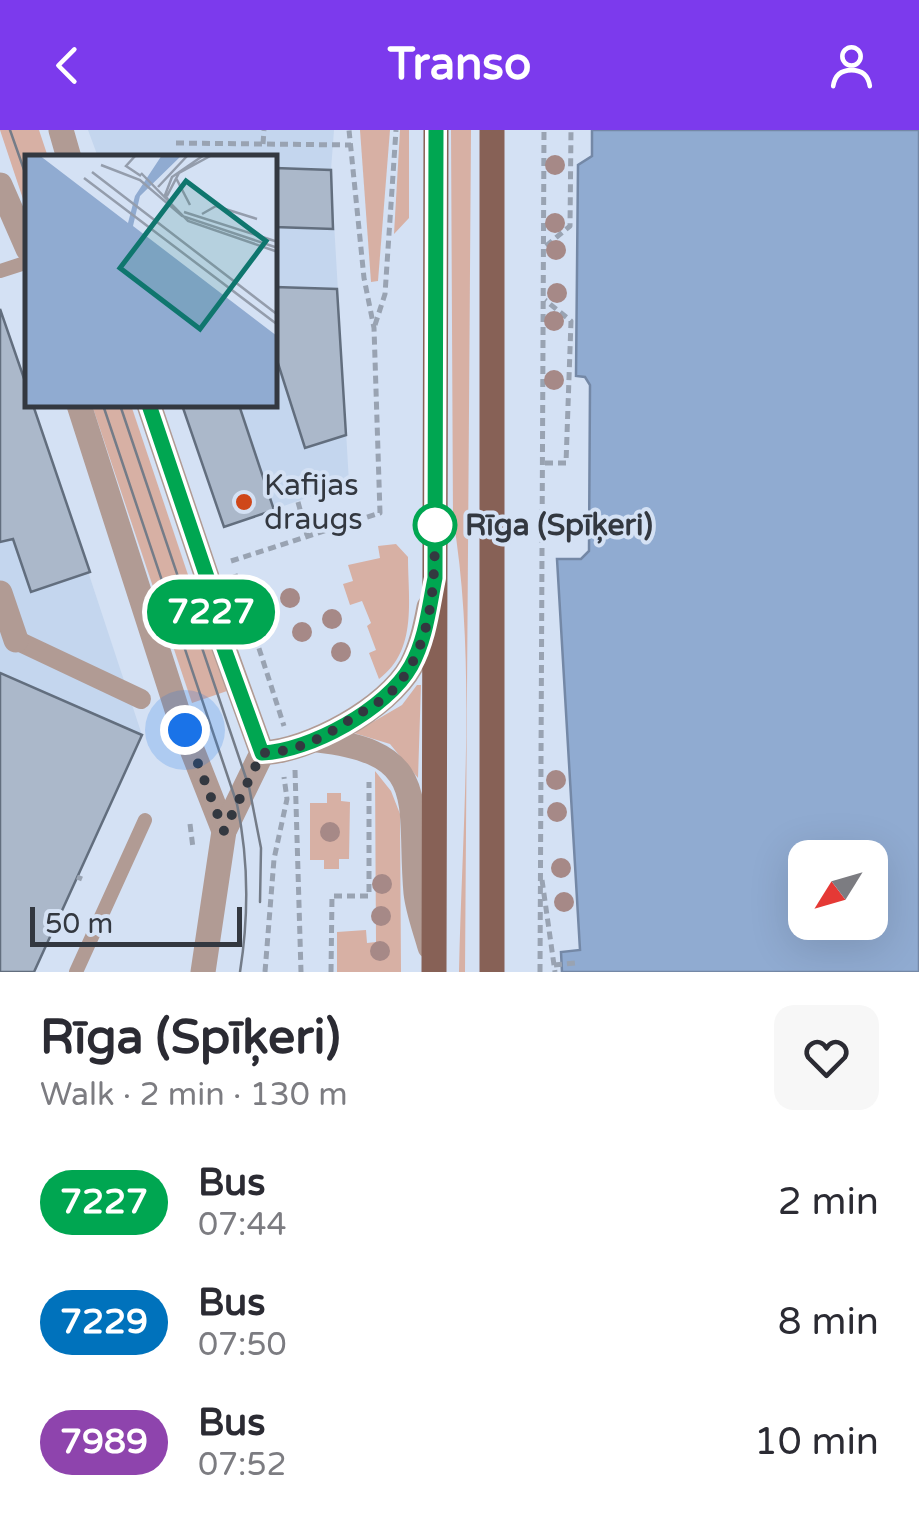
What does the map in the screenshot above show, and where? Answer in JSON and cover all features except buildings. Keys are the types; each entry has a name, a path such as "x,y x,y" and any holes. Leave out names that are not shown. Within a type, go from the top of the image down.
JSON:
{"main road":[{"path":"434,967 436,130"},
{"path":"492,130 492,972"}],"street":[{"path":"62,130 69,155"},
{"path":"0,186 25,242"},
{"path":"81,408 180,719 224,831"},
{"path":"149,408 207,577 210,610 262,753 224,831 202,972"},
{"path":"262,753 318,740 390,693 409,670 422,643 435,578"},
{"path":"0,594 16,640 141,698"},
{"path":"318,740 378,752 406,786 416,808 416,896 434,967"}],"lane":[{"path":"0,271 25,263"},
{"path":"76,972 144,820"}],"path":[{"path":"264,130 264,144"},
{"path":"231,561 380,513 374,328 364,278 349,130"},
{"path":"374,328 385,294 396,130"},
{"path":"540,972 544,130"},
{"path":"545,247 570,226 571,130"},
{"path":"176,143 351,145"},
{"path":"545,300 571,321 566,463 545,464"},
{"path":"298,502 307,535"},
{"path":"331,972 332,896 369,896 369,767"},
{"path":"296,775 296,780 307,773"},
{"path":"540,872 550,911 554,968 575,963"}],"shaded area":[{"path":"0,130 39,130 47,155 25,155 25,205"},
{"path":"88,130 334,130 331,170 349,483 224,527 183,408 278,408 278,155 97,155"},
{"path":"360,130 390,130 378,281 371,282"},
{"path":"400,130 409,130 409,218 394,234"},
{"path":"451,130 471,130 465,972 459,972 466,685 453,518"},
{"path":"592,130 919,130 919,972 562,972 561,952 580,950 557,559 581,559 589,551 590,385 585,377 576,376 578,165 592,156"},
{"path":"0,309 25,395 25,408 34,408 142,735 34,972 0,972"},
{"path":"93,408 132,408 227,691 192,703"},
{"path":"396,544 408,557 408,623 400,654 379,679 369,653 376,650 367,626 371,623 362,601 350,605 343,584 353,581 348,565 380,558 378,546"},
{"path":"421,685 418,778 390,744 354,733 402,705"},
{"path":"375,771 391,791 400,814 401,972 337,972 337,932 366,930 367,943 376,942"},
{"path":"327,793 341,793 341,801 350,802 349,859 339,859 339,869 324,869 324,860 310,860 310,803 327,803"}],"tram line":[{"path":"10,130 25,172"},
{"path":"104,408 237,804 246,888 240,972"},
{"path":"121,408 249,787 261,848 260,902"}],"bus line":[{"name":"7227","path":"150,408 207,577 210,610 262,753 318,740 390,693 409,670 422,643 435,578 436,130"}],"place":[{"name":"Kafijas draugs","path":"244,502"},
{"name":"Rīga (Spīķeri)","path":"435,525"}],"route":[{"path":"185,730 224,831 249,787 262,753 318,740 390,693 409,670 422,643 435,578 435,514 435,525"}]}
